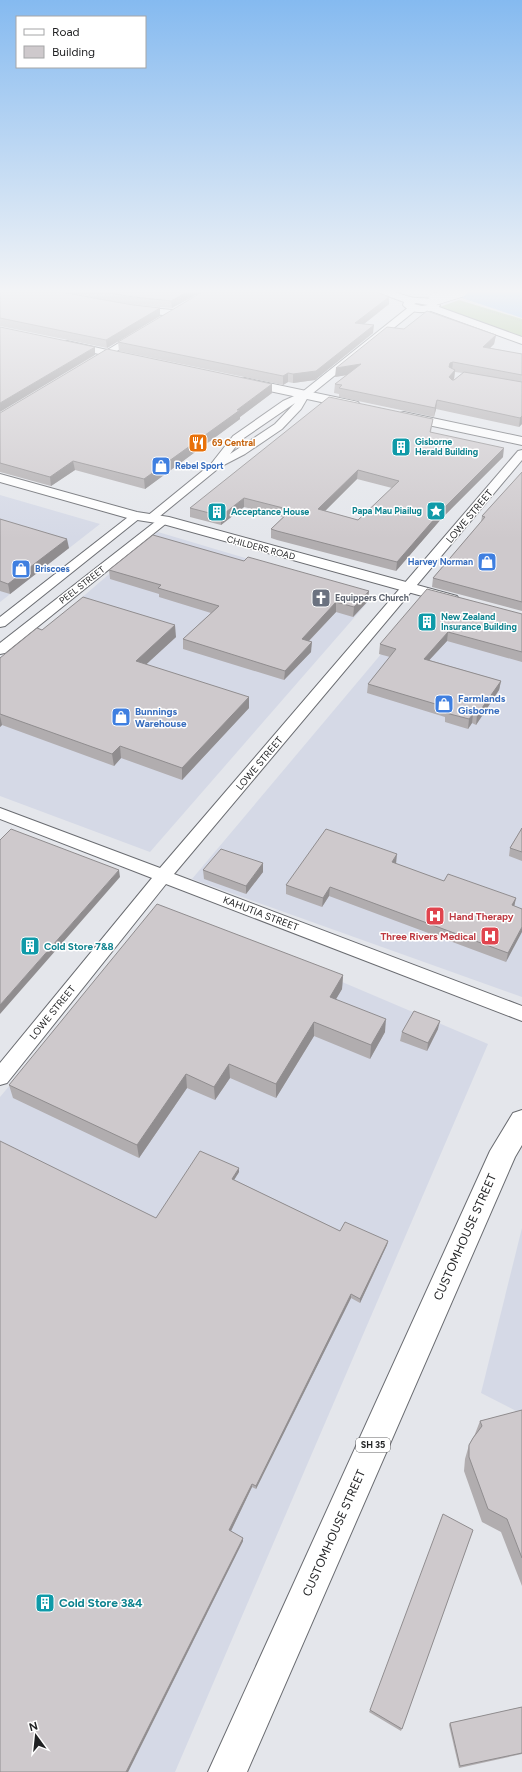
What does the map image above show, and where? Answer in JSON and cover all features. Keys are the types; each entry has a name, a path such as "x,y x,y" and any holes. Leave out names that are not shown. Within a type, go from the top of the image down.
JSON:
{"main road":[{"name":"CUSTOMHOUSE STREET","path":"227,1772 504,1151 522,1120"}],"street":[{"name":"PEEL STREET","path":"215,466 237,438 286,403 304,395 329,374"},
{"path":"234,380 366,407"},
{"name":"PEEL STREET","path":"0,650 150,518 215,466 243,452 278,426 299,406 304,395"},
{"path":"395,414 522,441"},
{"name":"LOWE STREET","path":"0,1077 163,875 522,453"},
{"name":"CHILDERS ROAD","path":"0,478 469,604"},
{"name":"PEEL STREET","path":"0,623 150,518"},
{"name":"KAHUTIA STREET","path":"0,813 522,1014"}],"shaded area":[{"path":"0,495 100,524 0,602"},
{"path":"158,532 373,596 150,852 0,796 0,668"},
{"path":"419,609 522,635 522,997 192,879"},
{"path":"161,905 488,1044 175,1772 0,1772 0,1097"},
{"path":"522,1228 522,1414 481,1393"}],"building":[{"path":"0,374 50,374 0,403"},
{"path":"66,374 223,374 272,384 237,410 240,410 144,479 73,461 50,477 0,463 0,413"},
{"path":"272,374 287,374 283,376"},
{"path":"348,374 452,374 449,377 454,380 462,374 474,374 522,382 522,416 520,418 437,400 435,408 339,388 342,385 335,384"},
{"path":"329,397 433,419 430,432 504,448 443,509 397,562 271,529 291,510 244,498 221,516 190,508","holes":["358,470 399,481 358,520 318,509"]},
{"name":"Harvey Norman","path":"522,472 522,602 433,578 485,517 482,516"},
{"name":"Briscoes","path":"0,519 67,539 8,584 0,581"},
{"path":"153,535 244,561 248,557 369,591 354,607 336,602 302,639 312,642 285,671 183,639 219,606 158,588 161,585 109,570"},
{"path":"427,589 522,614 522,652 448,632 424,659 501,681 477,715 473,714 469,719 446,713 449,708 368,684 396,649 380,644"},
{"name":"Bunnings Warehouse","path":"83,597 175,625 136,661 249,697 182,768 120,746 112,754 0,714 0,658 37,628 42,630"},
{"path":"522,828 522,852 510,848"},
{"name":"Cold Store 7&8","path":"11,829 119,870 0,1005 0,840"},
{"path":"326,829 397,854 392,862 444,881 448,874 516,898 512,905 522,909 522,927 508,953 330,887 323,898 286,885"},
{"path":"221,849 263,863 246,886 203,870"},
{"path":"157,904 343,975 330,997 386,1019 371,1045 314,1022 276,1084 229,1064 214,1087 186,1074 137,1145 9,1085"},
{"path":"414,1011 440,1021 428,1043 402,1032"},
{"path":"0,1141 156,1218 200,1151 239,1168 232,1179 340,1231 345,1222 388,1241 360,1299 351,1294 256,1486 252,1484 229,1530 243,1538 126,1772 0,1772"},
{"path":"522,1410 522,1558 507,1519 488,1509 469,1457 469,1445 482,1426 480,1421"},
{"path":"443,1514 473,1530 402,1729 370,1710"},
{"path":"522,1707 522,1753 460,1766 450,1723"}],"place":[{"name":"69 Central","path":"198,443"},
{"name":"Gisborne Herald Building","path":"401,447"},
{"name":"Rebel Sport","path":"161,466"},
{"name":"Papa Mau Piailug","path":"436,511"},
{"name":"Acceptance House","path":"217,512"},
{"name":"Harvey Norman","path":"487,562"},
{"name":"Briscoes","path":"21,569"},
{"name":"Equippers Church","path":"321,598"},
{"name":"New Zealand Insurance Building","path":"427,622"},
{"name":"Farmlands Gisborne","path":"444,704"},
{"name":"Bunnings Warehouse","path":"121,717"},
{"name":"Hand Therapy","path":"435,916"},
{"name":"Three Rivers Medical","path":"490,936"},
{"name":"Cold Store 7&8","path":"30,946"},
{"name":"Cold Store 3&4","path":"45,1603"}]}
